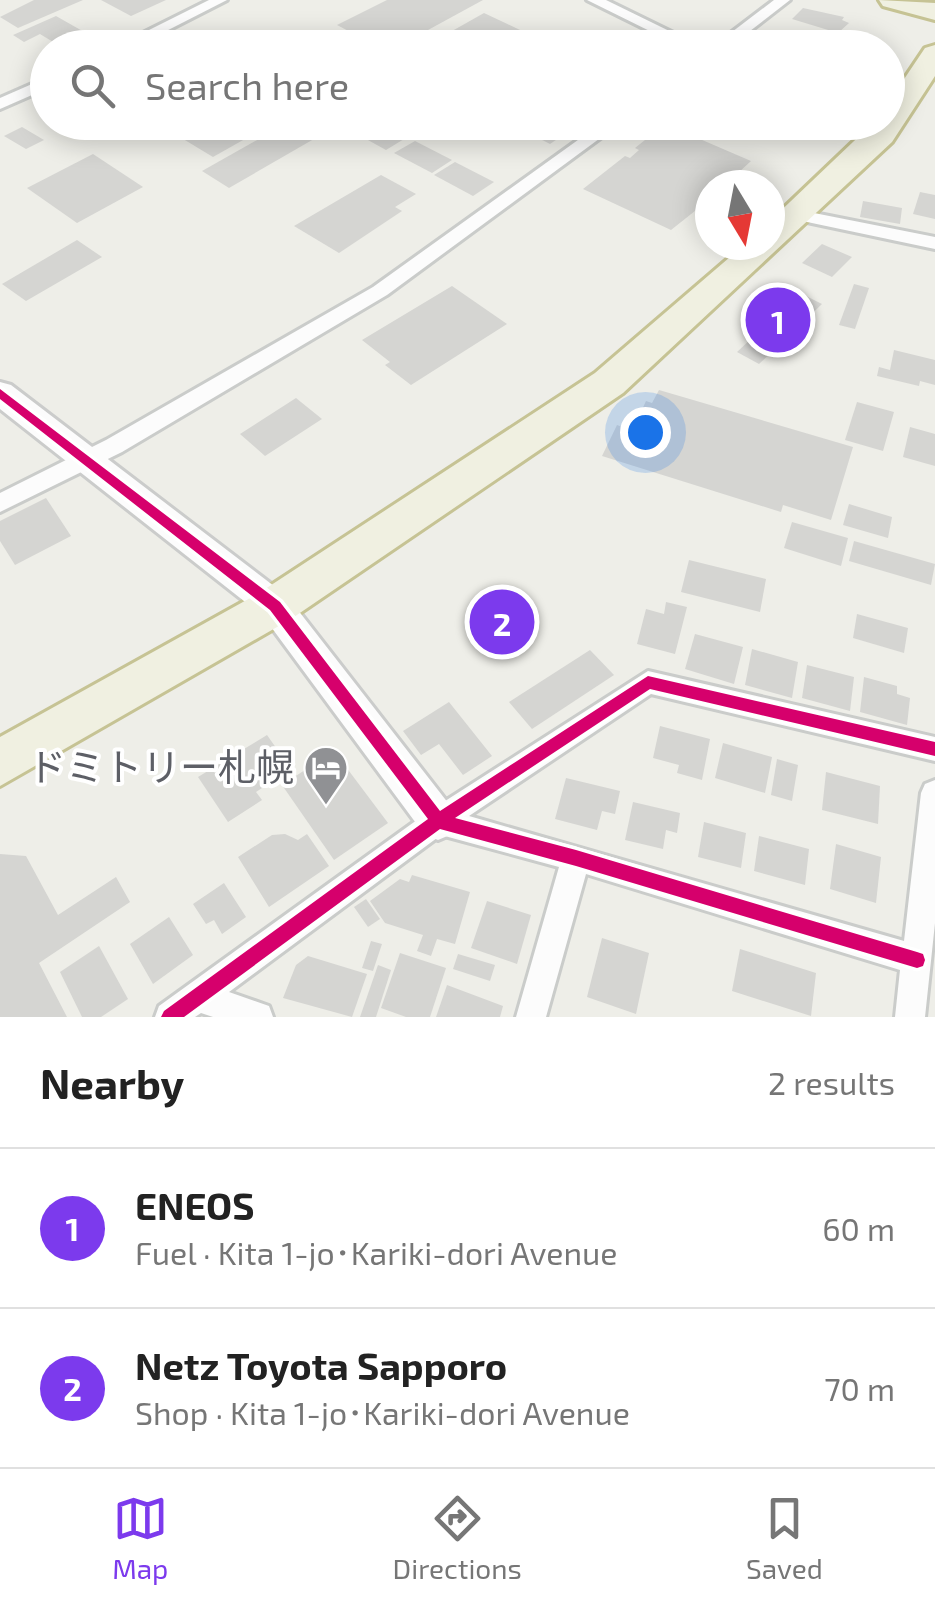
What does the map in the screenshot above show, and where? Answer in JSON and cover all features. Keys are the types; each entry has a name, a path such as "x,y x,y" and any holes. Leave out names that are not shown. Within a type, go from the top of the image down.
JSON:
{"highway":[{"path":"893,0 935,12"},
{"path":"927,0 935,2"},
{"path":"905,99 935,54"},
{"path":"785,227 876,140"},
{"path":"0,764 275,606 609,383 748,260"}],"street":[{"path":"158,30 220,0"},
{"path":"594,0 658,30"},
{"path":"742,30 783,0"},
{"path":"1,103 30,90"},
{"path":"0,503 380,291 589,140"},
{"path":"799,215 935,242"},
{"path":"0,393 275,606 438,821 917,960"},
{"path":"170,1017 438,821 648,682 935,750"},
{"path":"910,1017 935,794"},
{"path":"531,1017 576,858"},
{"path":"199,997 258,1017"}],"building":[{"path":"34,0 83,0 18,28 0,17"},
{"path":"101,0 166,0 131,16"},
{"path":"387,0 483,0 428,30 347,30 337,25"},
{"path":"803,8 844,17 842,20 849,23 841,30 828,30 792,19"},
{"path":"484,13 520,30 454,30"},
{"path":"56,16 81,30 30,30 30,39 24,42 13,35"},
{"path":"22,127 30,132 30,140 44,140 26,149 4,136"},
{"path":"185,140 243,140 213,157"},
{"path":"257,140 312,140 229,188 202,171"},
{"path":"368,140 402,140 386,150"},
{"path":"645,140 702,140 751,161 741,170 695,170 695,211 671,230 583,189 625,156 630,158 639,150 635,148"},
{"path":"415,141 452,160 432,173 394,153"},
{"path":"93,154 143,187 77,223 27,188"},
{"path":"455,162 494,182 473,196 434,175"},
{"path":"381,175 416,194 395,207 402,211 339,253 294,226"},
{"path":"920,192 935,195 935,219 913,214"},
{"path":"863,201 902,208 900,224 860,217"},
{"path":"77,240 102,257 26,301 2,284"},
{"path":"822,244 852,257 832,277 802,263"},
{"path":"854,284 869,288 855,329 839,325"},
{"path":"452,286 507,324 411,385 362,340"},
{"path":"800,293 822,304 759,364 737,352"},
{"path":"894,350 935,360 935,385 920,381 919,386 877,376 879,367 890,370"},
{"path":"659,390 853,447 831,520 783,505 781,512 602,456 617,425 625,428 632,413 639,416 646,401 652,403"},
{"path":"296,398 322,419 265,456 240,434"},
{"path":"857,402 894,412 883,451 845,440"},
{"path":"910,427 935,434 935,466 903,457"},
{"path":"46,498 71,536 15,565 0,541 0,521"},
{"path":"849,504 892,517 888,538 843,525"},
{"path":"792,522 848,538 841,566 784,548"},
{"path":"854,541 935,564 931,585 849,561"},
{"path":"689,560 766,579 760,612 681,592"},
{"path":"666,602 687,607 675,654 637,644 646,609 664,614"},
{"path":"857,614 908,628 904,653 853,638"},
{"path":"695,634 743,647 734,684 685,669"},
{"path":"752,649 798,662 792,698 745,685"},
{"path":"590,650 614,675 532,729 509,702"},
{"path":"807,665 854,677 850,711 802,698"},
{"path":"864,677 897,686 897,694 910,698 907,725 860,712"},
{"path":"449,702 492,756 463,775 439,744 421,755 403,731"},
{"path":"660,726 710,739 702,780 677,773 679,765 653,758"},
{"path":"267,735 291,769 256,792 262,800 228,822 198,777"},
{"path":"723,743 772,757 765,793 715,778"},
{"path":"334,751 388,823 334,860 282,785"},
{"path":"777,759 798,765 792,801 771,795"},
{"path":"826,772 880,786 878,824 822,810"},
{"path":"566,778 620,791 615,814 602,811 597,830 555,819"},
{"path":"633,802 680,813 677,833 666,830 663,849 625,840"},
{"path":"704,822 746,833 741,868 698,857"},
{"path":"285,834 298,840 307,834 329,866 269,907 238,857 272,835"},
{"path":"759,836 809,849 805,885 754,871"},
{"path":"836,844 881,857 876,903 830,889"},
{"path":"0,854 26,856 58,915 116,877 130,902 39,963 67,1017 0,1017"},
{"path":"412,875 470,892 455,944 437,939 431,956 417,951 423,935 385,923 370,901 400,879 409,882"},
{"path":"224,883 246,917 222,934 214,920 206,924 193,904"},
{"path":"366,899 380,919 368,927 354,907"},
{"path":"487,901 531,915 517,964 471,948"},
{"path":"169,917 193,955 153,984 130,944"},
{"path":"602,938 649,953 636,1014 587,997"},
{"path":"371,941 382,944 373,971 362,968"},
{"path":"99,946 128,999 101,1017 82,1017 60,972"},
{"path":"740,949 816,973 811,1016 732,991"},
{"path":"400,953 446,968 430,1017 406,1017 381,1008"},
{"path":"458,954 495,965 490,981 453,969"},
{"path":"308,956 367,974 352,1017 283,998 296,965"},
{"path":"378,965 391,970 376,1017 360,1017"},
{"path":"447,985 503,1006 500,1017 436,1017"}],"cycle path":[{"path":"0,393 275,606 438,821 917,960"},
{"path":"170,1017 438,821 648,682 935,749"}],"place":[{"name":"ENEOS","path":"778,320"},
{"name":"Netz Toyota Sapporo","path":"502,622"},
{"name":"ドミトリー札幌","path":"326,806"}]}
